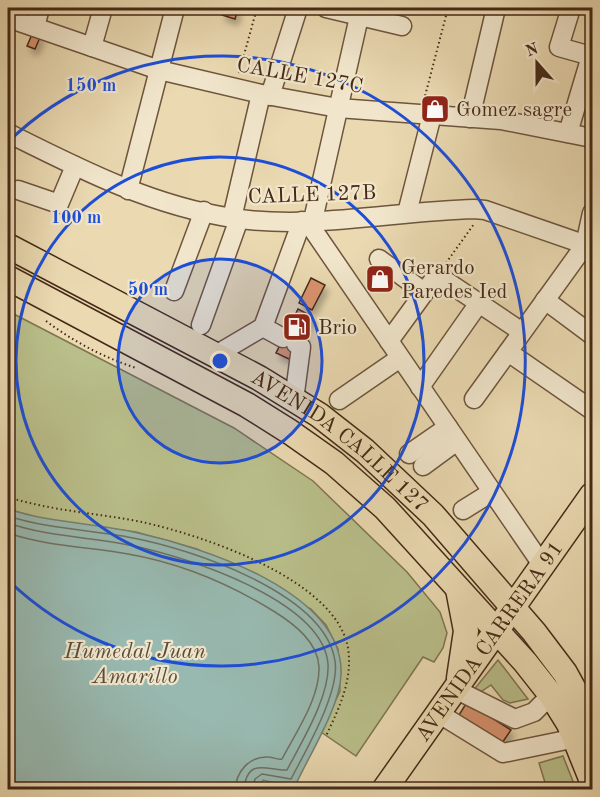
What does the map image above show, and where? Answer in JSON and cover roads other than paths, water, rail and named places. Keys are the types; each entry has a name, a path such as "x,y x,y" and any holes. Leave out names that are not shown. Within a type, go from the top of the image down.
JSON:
{"main road":[{"name":"AVENIDA CALLE 127","path":"8,246 319,415 399,481 433,515 513,607 560,666 588,725"},
{"name":"AVENIDA CALLE 127","path":"8,278 247,405 334,463 385,508 497,630 550,694 588,725"},
{"name":"AVENIDA CARRERA 91","path":"384,789 592,495"},
{"path":"455,689 465,648 466,631 457,586"},
{"path":"588,725 592,781"}],"street":[{"path":"35,27 40,8"},
{"path":"92,47 103,8"},
{"path":"128,190 175,8"},
{"path":"201,325 236,219 266,95 298,8"},
{"path":"326,8 361,12 402,26"},
{"path":"470,118 496,8"},
{"path":"568,133 591,56 559,47 571,8"},
{"path":"214,356 263,327 307,221 361,12"},
{"name":"CALLE 127C","path":"8,18 159,70 266,95 338,108 514,122 592,138"},
{"path":"407,213 426,115"},
{"name":"CALLE 127B","path":"8,133 128,190 236,219 307,221 407,213 485,210 589,246"},
{"path":"18,190 59,204 75,166"},
{"path":"174,291 204,212"},
{"path":"474,399 545,300 589,246 592,213"},
{"path":"307,221 543,566"},
{"path":"379,259 424,292"},
{"path":"388,340 437,275 522,332"},
{"path":"545,300 592,335"},
{"path":"420,387 479,303"},
{"path":"263,327 301,347 294,400"},
{"path":"508,352 592,410"},
{"path":"339,400 400,357"},
{"path":"409,454 452,434"},
{"path":"423,466 452,434"},
{"path":"463,510 492,492"},
{"path":"455,689 515,718 534,712 550,694"},
{"path":"438,713 496,751 503,753 524,748 588,725"},
{"path":"515,718 524,748"}],"water":[{"name":"Humedal Juan Amarillo","path":"8,509 40,517 138,533 197,549 265,578 295,597 320,620 336,646 341,675 336,701 296,784 290,787 263,780 257,790 8,789"}],"place":[{"name":"Gomez sagre","path":"435,109"},
{"name":"Gerardo Paredes Ied","path":"380,279"},
{"name":"Brio","path":"297,327"}]}
